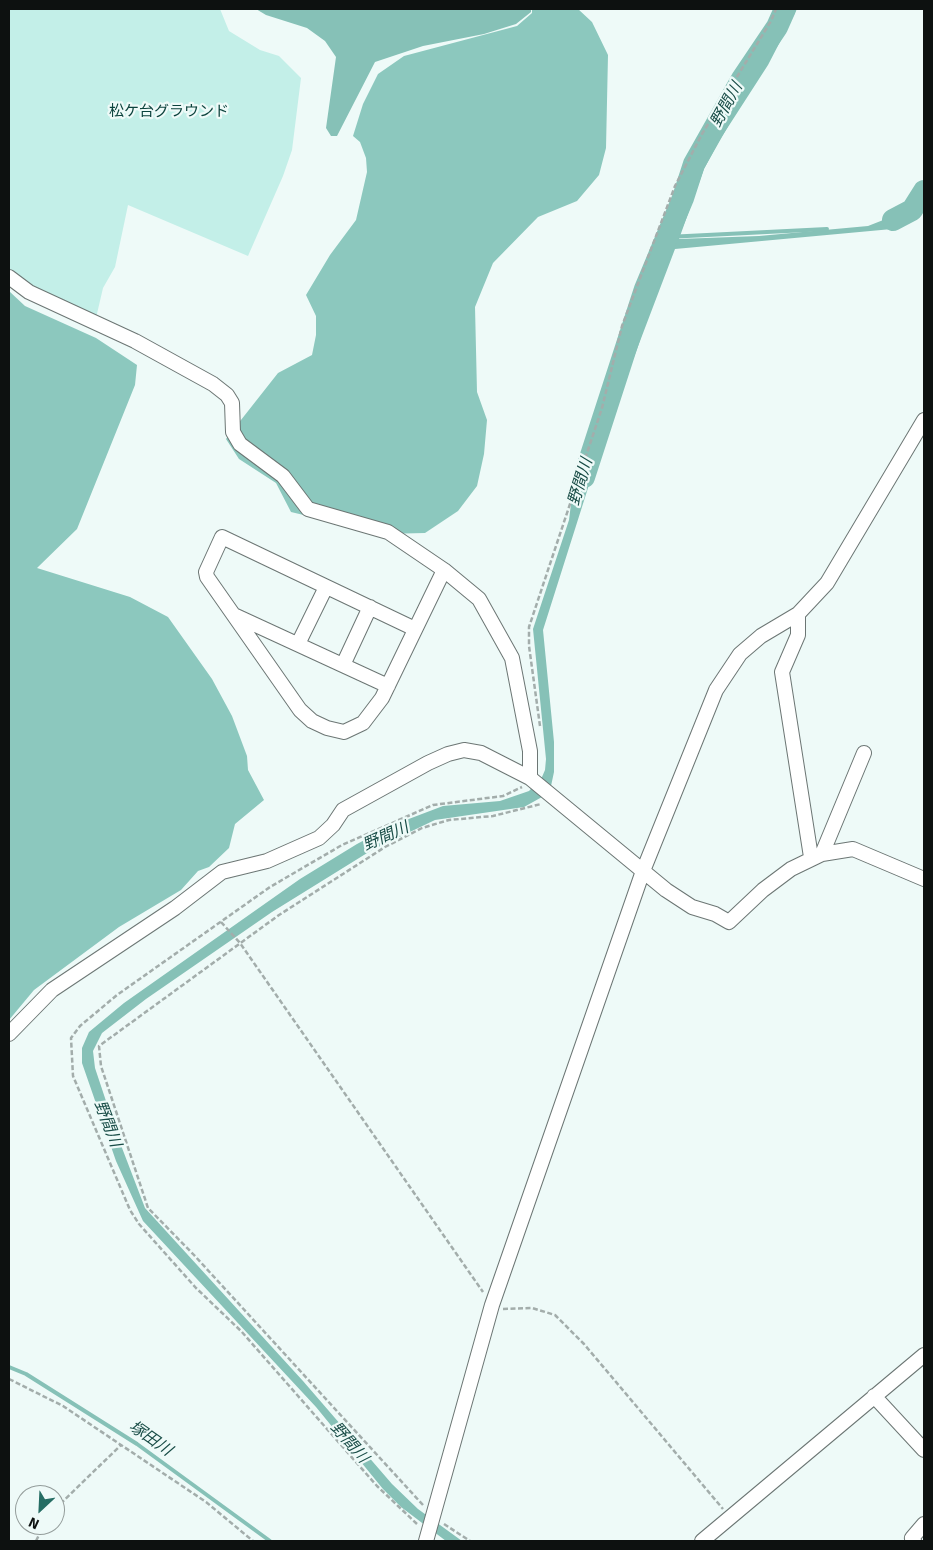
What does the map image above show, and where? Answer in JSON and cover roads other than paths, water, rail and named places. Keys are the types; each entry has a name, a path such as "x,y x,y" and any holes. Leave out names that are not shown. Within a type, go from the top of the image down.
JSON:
{"street":[{"path":"9,277 29,292 135,341 213,384 227,395 232,403 233,432 240,444 282,476 308,509 388,532 444,570 479,599 512,658 530,751 530,778"},
{"path":"427,1538 492,1305 644,871 716,690 740,654 761,636 798,614 827,583 924,420"},
{"path":"415,629 222,537 206,572 206,577 300,710 312,721 327,728 344,732 363,723 388,686 444,570"},
{"path":"298,644 326,586"},
{"path":"343,665 370,607"},
{"path":"233,614 388,686"},
{"path":"798,614 798,635 782,672 817,856"},
{"path":"9,1034 52,990 174,908 222,872 267,861 319,838 333,825 343,810 448,754 464,750 481,753 530,778 644,871 692,907 715,914 729,922 763,890 817,856 853,849 924,879"},
{"path":"817,856 864,754"},
{"path":"702,1541 924,1355"},
{"path":"874,1396 924,1450"},
{"path":"914,1541 912,1538 924,1524"}],"water":[{"path":"256,9 531,9 531,12 516,24 484,34 423,46 375,62 337,136 331,136 326,128 336,57 325,41 307,28 266,15"},
{"name":"野間川","path":"789,9 797,9 768,65 719,141 704,169 679,239 759,236 868,226 896,215 924,196 924,211 910,222 892,229 675,249 607,428 543,630 554,742 554,772 551,786 542,797 524,807 435,820 372,850 272,912 146,999 102,1033 93,1051 95,1068 119,1140 145,1208 303,1381 392,1484 418,1509 462,1541 446,1541 401,1507 383,1489 316,1407 143,1221 116,1161 82,1063 82,1048 89,1032 124,1003 300,879 357,844 393,825 443,806 500,801 529,791 542,777 546,759 533,629 569,520 571,504 667,240 697,165 766,53"}],"waterway":[{"name":"野間川","path":"584,477 645,289 683,198 694,164 742,79 777,27 785,9"},
{"path":"893,220 912,210 924,191"},
{"path":"667,237 827,229"},
{"name":"塚田川","path":"9,1367 26,1374 137,1444 270,1541"}],"park label":[{"name":"松ケ台グラウンド","path":"169,112"}]}
